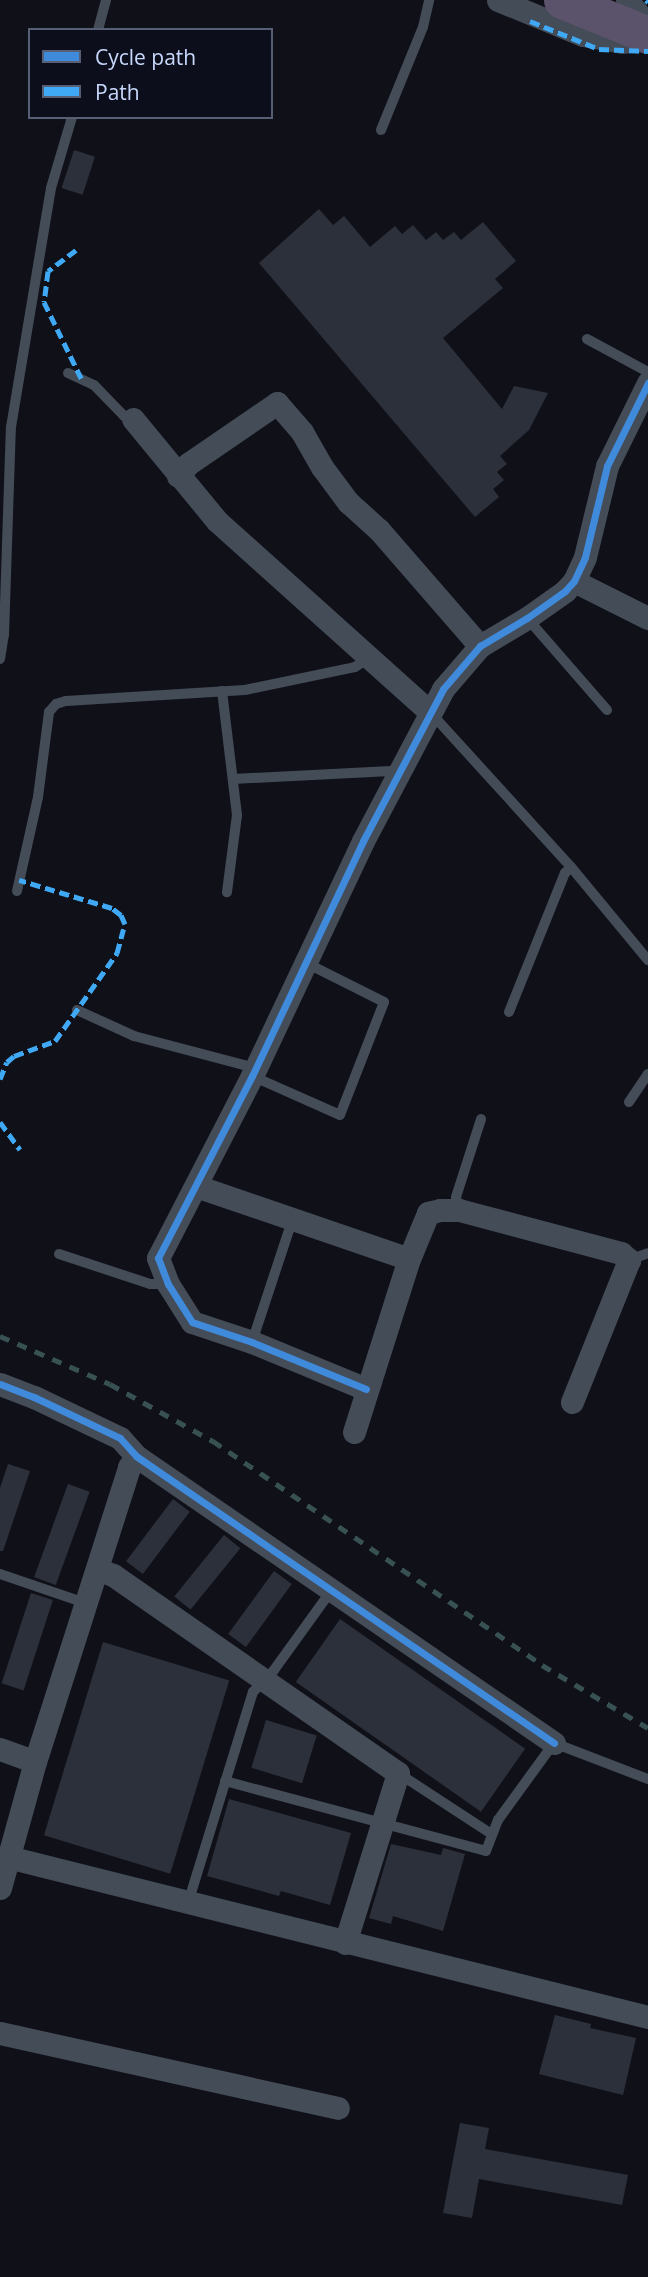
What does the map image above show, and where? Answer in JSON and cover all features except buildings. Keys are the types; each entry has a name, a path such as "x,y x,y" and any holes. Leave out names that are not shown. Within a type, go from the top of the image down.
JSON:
{"highway":[{"path":"562,0 648,37"}],"street":[{"path":"498,0 593,37 621,42 648,37"},
{"path":"627,0 648,26"},
{"path":"366,1389 252,1342 192,1322 168,1284 158,1258 443,689 480,646 527,618 574,582 585,558 607,466 640,417 648,383"},
{"path":"178,475 188,464 277,403 302,432 322,467 348,502 379,530 480,646"},
{"path":"133,419 217,521 430,712"},
{"path":"574,582 648,618"},
{"path":"196,1186 409,1259"},
{"path":"354,1432 409,1259 428,1213 459,1210 639,1257 572,1402"},
{"path":"0,1384 34,1396 120,1438 136,1456 554,1743"},
{"path":"0,1888 35,1762 85,1603 129,1467 136,1456"},
{"path":"97,1569 113,1574 398,1773 345,1943"},
{"path":"0,1749 35,1762"},
{"path":"8,1857 648,2017"},
{"path":"0,2033 338,2108"}],"lane":[{"path":"99,28 106,0"},
{"path":"381,130 423,27 429,0"},
{"path":"0,659 4,635 11,426 51,188 71,119"},
{"path":"587,339 648,372"},
{"path":"68,373 94,385 124,416 133,419"},
{"path":"0,433 11,426"},
{"path":"527,618 607,710"},
{"path":"16,891 38,797 49,712 66,701 245,690 355,667 369,658"},
{"path":"222,691 237,815 227,892"},
{"path":"430,712 571,867 648,960"},
{"path":"233,779 391,771 399,774"},
{"path":"509,1012 565,873 571,867"},
{"path":"77,1010 134,1037 253,1072 340,1115 384,1002 306,963"},
{"path":"629,1102 648,1074"},
{"path":"459,1210 456,1197 481,1119"},
{"path":"252,1342 292,1221"},
{"path":"59,1254 150,1284 168,1284"},
{"path":"0,1574 85,1603"},
{"path":"188,1903 253,1692 331,1591"},
{"path":"225,1781 485,1851 490,1833 554,1743 648,1779"},
{"path":"398,1773 490,1833"}],"railway":[{"path":"0,1336 110,1384 213,1441 542,1665 648,1728"}],"marked path":[{"path":"530,21 599,49 648,51"},
{"path":"76,250 48,271 44,302 81,378"},
{"path":"0,1079 7,1062 14,1056 55,1041 117,953 125,924 121,915 112,908 19,880"},
{"path":"0,1122 20,1150"}],"cycle path":[{"path":"366,1389 252,1342 192,1322 168,1284 158,1258 252,1076 363,841 443,689 480,646 527,618 565,591 574,581 585,557 607,466 648,383"},
{"path":"0,1384 120,1438 136,1456 554,1743"}]}
